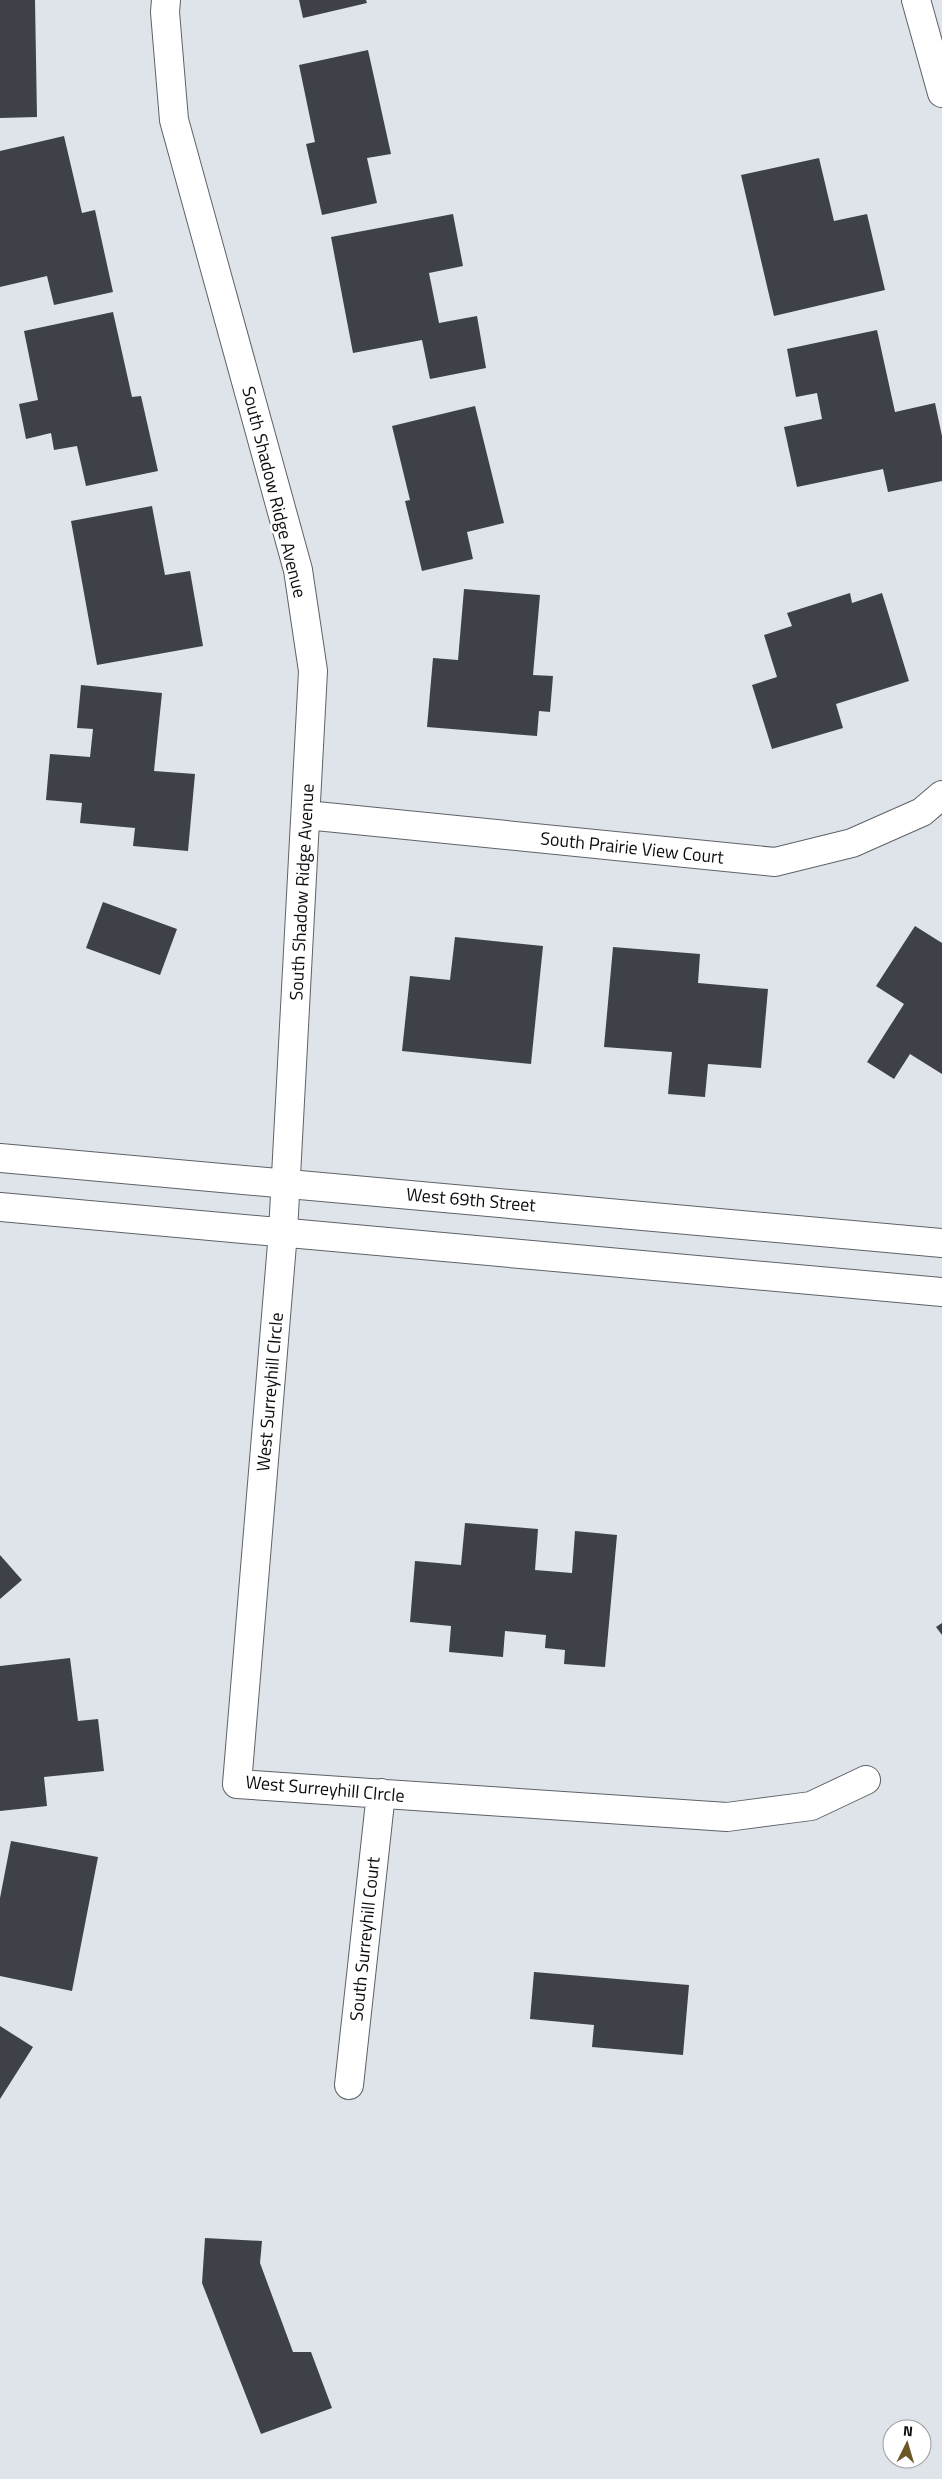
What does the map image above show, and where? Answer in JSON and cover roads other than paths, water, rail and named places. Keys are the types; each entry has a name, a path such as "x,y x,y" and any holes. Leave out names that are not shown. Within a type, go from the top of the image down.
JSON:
{"street":[{"name":"South Shadow Ridge Avenue","path":"166,0 165,12 174,120 298,570 313,671 284,1232"},
{"path":"916,0 942,93"},
{"name":"South Prairie View Court","path":"306,815 775,862 852,843 922,812 942,795"},
{"name":"West 69th Street","path":"0,1158 942,1243"},
{"path":"0,1207 942,1292"},
{"name":"West Surreyhill CIrcle","path":"284,1232 237,1784 727,1817 811,1806 866,1780"},
{"name":"South Surreyhill Court","path":"349,2085 381,1794"}]}
